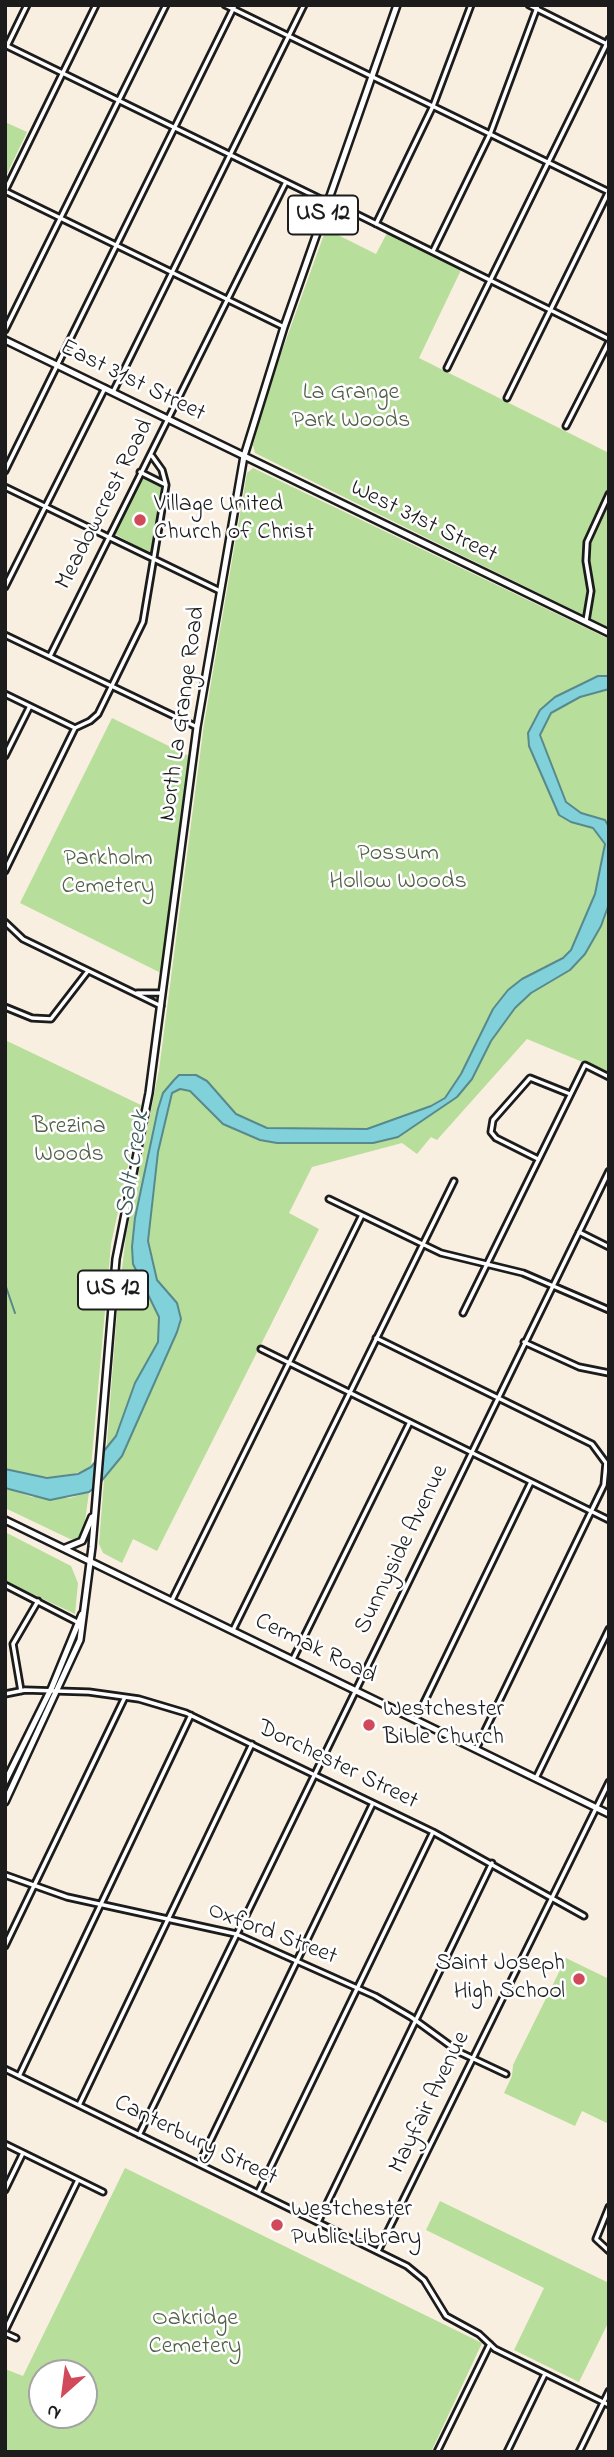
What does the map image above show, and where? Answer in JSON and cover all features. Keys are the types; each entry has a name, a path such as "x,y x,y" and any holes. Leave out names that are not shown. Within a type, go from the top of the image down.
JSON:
{"main road":[{"name":"US 12","path":"244,456 284,327 397,5"},
{"name":"East 31st Street","path":"5,340 244,456"},
{"name":"North La Grange Road","path":"90,1560 116,1259 149,1093 198,727 244,456"},
{"name":"West 31st Street","path":"244,456 609,633"},
{"path":"65,1548 82,1541 96,1504"},
{"name":"Cermak Road","path":"5,1520 609,1814"},
{"name":"US 12","path":"5,1802 80,1640 81,1614 90,1560"},
{"name":"US 12","path":"5,1782 50,1690 81,1614"}],"street":[{"path":"27,5 6,46 433,251 609,341 566,426"},
{"path":"96,5 5,191 284,327"},
{"path":"5,330 166,5"},
{"path":"225,5 234,7 288,36 609,191 507,398"},
{"path":"113,392 304,5"},
{"path":"376,224 433,106 471,5"},
{"path":"447,368 608,43 529,5"},
{"path":"5,471 234,7"},
{"path":"433,251 490,134 537,7"},
{"name":"Meadowcrest Road","path":"50,656 140,472 152,456 170,420 286,182"},
{"path":"5,587 105,388"},
{"path":"5,871 75,728 90,722 98,714 143,622 166,485 162,470 152,456"},
{"path":"140,472 166,485"},
{"path":"5,487 220,591"},
{"path":"586,621 591,591 586,561 587,542 609,494"},
{"path":"5,635 198,727"},
{"path":"5,694 75,728"},
{"path":"5,756 30,706"},
{"path":"5,922 23,939 160,1006"},
{"path":"5,1007 32,1018 51,1019 88,971"},
{"path":"137,993 162,993"},
{"path":"463,1313 585,1065 609,1076"},
{"path":"538,1159 496,1138 491,1132 493,1120 530,1078 570,1094"},
{"name":"Sunnyside Avenue","path":"139,2135 496,1396 609,1171"},
{"path":"233,1629 454,1181"},
{"path":"329,1199 457,1259 523,1273 609,1310"},
{"path":"172,1600 362,1215"},
{"path":"579,1233 609,1247"},
{"path":"376,1338 584,1439 600,1451 607,1469 604,1485 476,1749"},
{"path":"524,1342 579,1367 609,1373"},
{"path":"261,1349 609,1520"},
{"path":"293,1659 410,1422"},
{"path":"416,1719 531,1481"},
{"path":"5,1585 68,1615 76,1622"},
{"path":"21,1690 13,1644 38,1601"},
{"path":"68,1615 81,1614"},
{"path":"536,1778 609,1629"},
{"name":"Dorchester Street","path":"5,1694 21,1690 59,1690 125,1697 191,1715 433,1832 583,1916"},
{"path":"5,1946 125,1697"},
{"path":"19,2076 191,1715"},
{"path":"79,2105 252,1744"},
{"name":"Mayfair Avenue","path":"378,2252 609,1782"},
{"path":"199,2164 373,1803"},
{"path":"258,2193 433,1832"},
{"path":"318,2222 492,1863"},
{"name":"Oxford Street","path":"5,1875 100,1905 170,1917 236,1934 298,1959 358,1988 416,2020 459,2052 506,2074"},
{"name":"Canterbury Street","path":"5,2069 378,2252 419,2275 441,2312 479,2334 490,2344 609,2405"},
{"path":"5,2144 103,2192"},
{"path":"5,2190 23,2153"},
{"path":"16,2338 5,2332 78,2180"},
{"path":"609,2207 596,2239 609,2250"},
{"path":"437,2452 490,2344"},
{"path":"507,2452 545,2374"},
{"path":"579,2452 609,2391"}],"green space":[{"path":"5,122 27,132 5,178"},
{"name":"La Grange Park Woods","path":"326,229 376,254 387,233 461,270 419,358 609,453 609,628 255,453 253,445 270,384"},
{"name":"Possum Hollow Woods","path":"253,468 609,639 609,1073 527,1039 437,1140 431,1137 417,1154 402,1143 312,1167 289,1213 319,1229 157,1551 133,1539 122,1563 103,1553 99,1544 118,1301 126,1236 159,1070 204,724 247,473"},
{"path":"144,476 163,488 153,549 149,553 113,533"},
{"name":"Parkholm Cemetery","path":"112,718 189,756 161,973 20,903"},
{"name":"Brezina Woods","path":"5,1040 141,1105 111,1244 91,1467 64,1478 21,1475 5,1469"},
{"path":"5,1488 32,1497 70,1498 89,1492 83,1536 79,1540 70,1539 5,1508"},
{"path":"5,1532 71,1566 78,1583 75,1614 5,1581"},
{"path":"566,1958 609,1979 609,2124 582,2111 575,2126 504,2093 512,2076 513,2065"},
{"name":"Oakridge Cemetery","path":"125,2168 482,2343 431,2452 5,2452 5,2369 23,2376 28,2366 28,2429 98,2429 98,2359 31,2359"},
{"path":"440,2201 609,2283 609,2321 579,2382 514,2350 544,2288 426,2230"}],"water":[{"name":"Salt Creek","path":"598,676 609,676 609,689 580,697 551,713 540,735 566,802 581,813 605,820 609,827 609,904 601,926 585,954 570,970 531,993 515,1008 491,1041 472,1079 457,1097 398,1137 373,1143 277,1143 260,1140 223,1124 190,1091 180,1089 172,1093 158,1152 148,1241 157,1280 177,1303 181,1319 177,1332 122,1456 99,1484 89,1492 50,1500 5,1488 5,1469 47,1478 78,1474 91,1467 116,1436 135,1383 158,1342 159,1317 133,1264 132,1247 135,1218 158,1109 163,1093 179,1075 196,1075 207,1081 236,1114 267,1128 367,1129 431,1106 445,1098 461,1074 493,1009 508,990 522,979 563,958 571,950 595,894 605,844 593,828 571,822 559,815 529,746 528,733 540,710 555,697"}],"waterway":[{"path":"5,1284 15,1313"}],"place":[{"name":"Village United Church of Christ","path":"140,520"},
{"name":"Westchester Bible Church","path":"369,1725"},
{"name":"Saint Joseph High School","path":"579,1979"},
{"name":"Westchester Public Library","path":"277,2225"}]}
